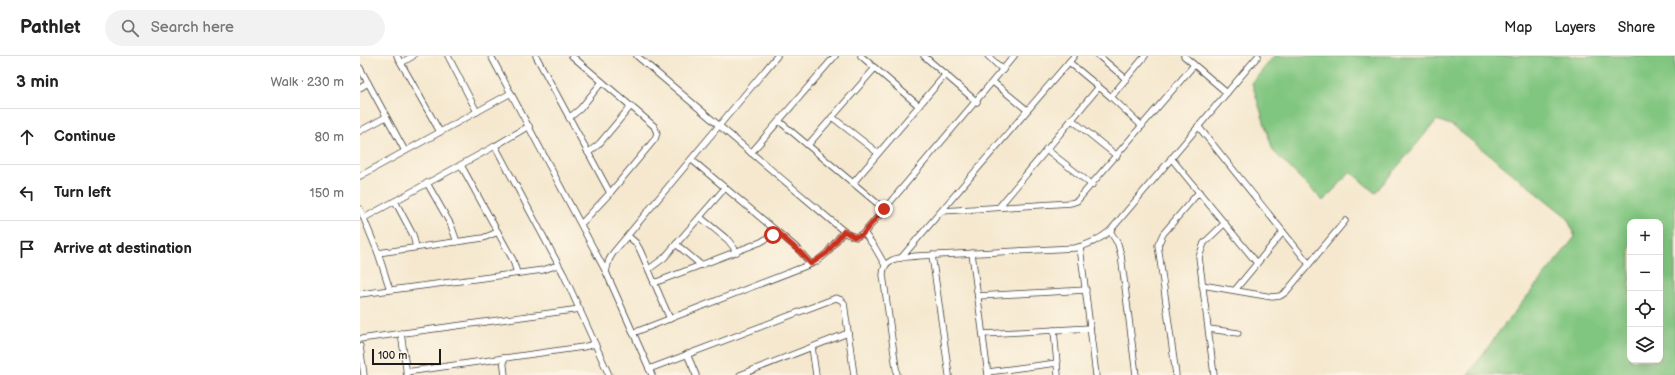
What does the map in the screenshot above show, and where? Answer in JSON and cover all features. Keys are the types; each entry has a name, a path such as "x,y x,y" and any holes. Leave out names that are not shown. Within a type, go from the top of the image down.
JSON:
{"street":[{"path":"397,56 440,132"},
{"path":"401,62 413,56"},
{"path":"448,56 477,112"},
{"path":"493,56 528,126 606,272 652,375"},
{"path":"536,56 610,193"},
{"path":"572,56 654,126 657,135 610,193 581,224"},
{"path":"637,56 844,231 854,237 858,237 864,233 977,102 1014,56"},
{"path":"606,272 611,257 777,56"},
{"path":"751,153 835,56"},
{"path":"861,56 919,106"},
{"path":"924,56 977,102"},
{"path":"988,56 1003,70"},
{"path":"901,258 1074,56"},
{"path":"1099,56 1126,79"},
{"path":"1111,97 1145,56"},
{"path":"1184,56 1226,93"},
{"path":"898,375 883,276 885,265 892,259 932,255 1080,247 1096,241 1110,231 1258,56"},
{"path":"1068,62 1098,88 1111,97 1142,126"},
{"path":"942,211 1072,203 1077,201 1194,65"},
{"path":"360,68 405,151"},
{"path":"808,145 875,68"},
{"path":"853,183 946,74"},
{"path":"569,118 580,109 602,82"},
{"path":"993,82 1027,110"},
{"path":"360,88 368,83"},
{"path":"999,207 1098,88"},
{"path":"360,176 511,93"},
{"path":"588,153 599,144 631,106"},
{"path":"360,131 386,117"},
{"path":"832,117 878,154"},
{"path":"1071,119 1116,156"},
{"path":"779,120 884,209"},
{"path":"364,218 495,146 528,126"},
{"path":"1198,126 1309,264"},
{"path":"495,146 558,265 609,375"},
{"path":"1046,149 1092,185"},
{"path":"1171,158 1257,263"},
{"path":"692,160 777,232 811,264"},
{"path":"461,165 513,260 517,273"},
{"path":"427,183 451,225 457,242"},
{"path":"649,269 661,262 725,188"},
{"path":"1176,375 1158,245 1163,234 1200,192"},
{"path":"395,201 413,235 416,247"},
{"path":"360,209 378,253 390,290"},
{"path":"700,217 728,240 737,252"},
{"path":"1202,285 1272,297 1280,296 1286,292 1345,221"},
{"path":"1214,375 1199,261 1201,249 1204,243 1225,223"},
{"path":"633,333 811,264 827,253 844,231"},
{"path":"1110,231 1118,244 1121,255 1136,375"},
{"path":"378,253 487,237 498,232"},
{"path":"654,283 737,252 765,240 777,232"},
{"path":"1235,290 1283,232"},
{"path":"864,233 874,246 885,265"},
{"path":"628,236 638,246 670,319"},
{"path":"676,244 701,265"},
{"path":"1080,247 1096,375"},
{"path":"972,253 988,374 1057,363"},
{"path":"932,255 949,375"},
{"path":"360,294 547,269 558,265"},
{"path":"978,296 1086,290"},
{"path":"649,369 834,299 840,299 844,303 854,375"},
{"path":"360,339 580,310"},
{"path":"983,334 1090,328"},
{"path":"1209,329 1238,333"},
{"path":"1054,330 1058,375"},
{"path":"401,333 406,373 595,344"},
{"path":"740,375 848,333"},
{"path":"360,346 364,375"},
{"path":"812,347 816,375"},
{"path":"687,354 696,375"},
{"path":"503,358 505,375"}],"green space":[{"path":"1274,56 1675,56 1675,375 1468,375 1501,329 1575,237 1567,217 1453,126 1437,120 1375,193 1351,172 1323,201 1273,151 1252,83"}],"route":[{"path":"773,235 777,232 805,256 811,264 827,253 844,231 849,236 858,237 862,235 884,209"}]}
